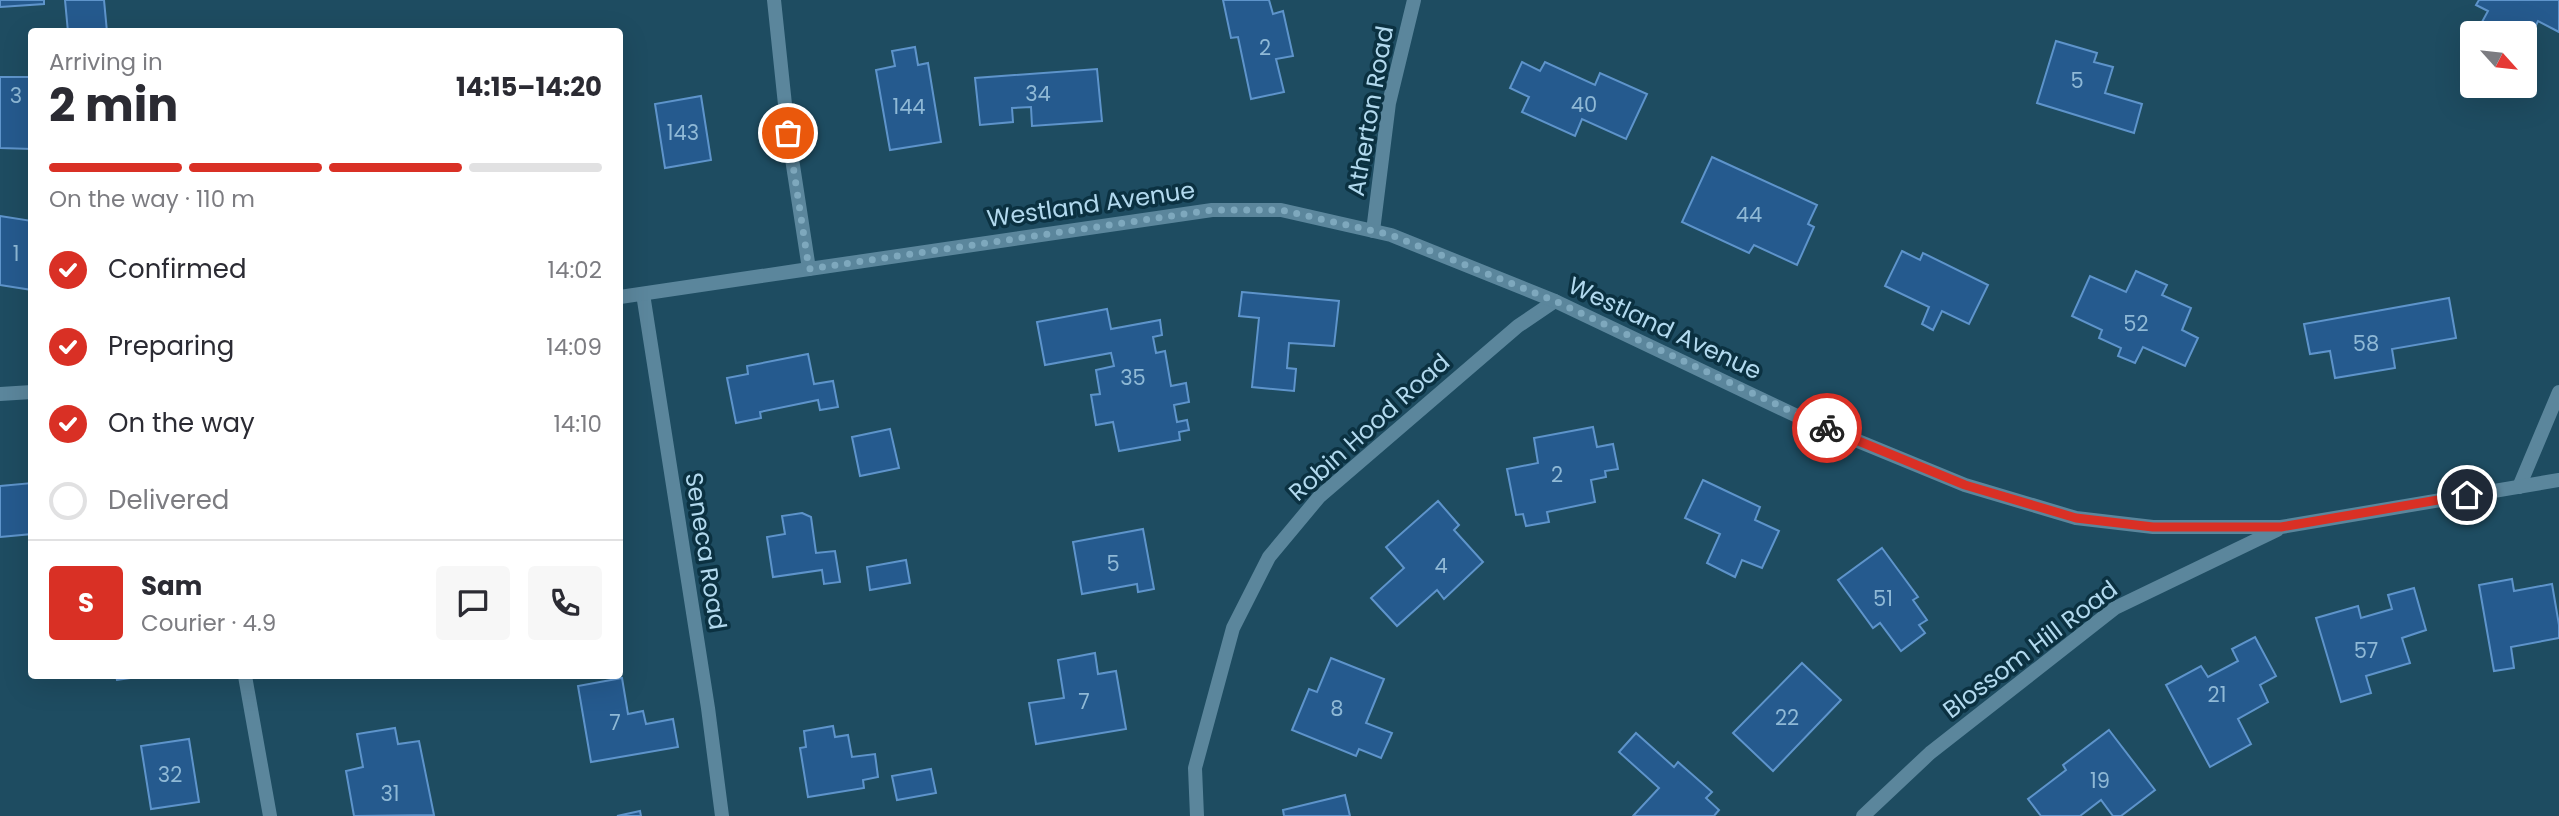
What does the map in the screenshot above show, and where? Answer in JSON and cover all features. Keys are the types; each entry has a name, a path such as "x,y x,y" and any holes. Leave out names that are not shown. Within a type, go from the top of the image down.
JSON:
{"street":[{"path":"774,0 788,133 809,269"},
{"name":"Atherton Road","path":"1373,231 1389,103 1414,0"},
{"name":"Westland Avenue","path":"623,297 1212,210 1281,210 1391,235 1555,301 1797,416 1965,485 2076,518 2153,527 2281,527 2559,480"},
{"name":"Seneca Road","path":"643,294 708,708 722,816"},
{"name":"Robin Hood Road","path":"1197,816 1195,768 1233,628 1269,556 1319,498 1518,326 1555,301"},
{"path":"0,394 28,392"},
{"path":"2519,487 2559,392"},
{"name":"Blossom Hill Road","path":"1863,816 1930,753 2115,608 2281,527"},
{"path":"246,679 270,816"}],"building":[{"path":"0,0 44,0 44,4 0,7"},
{"path":"65,0 104,0 107,28 68,28"},
{"path":"1223,0 1269,0 1273,14 1283,11 1293,56 1276,59 1284,92 1251,99 1238,37 1231,38"},
{"path":"2479,0 2559,0 2559,32 2538,21 2483,21 2488,11 2476,5"},
{"path":"2056,41 2097,53 2094,62 2113,67 2105,93 2142,104 2134,133 2037,103"},
{"path":"915,47 918,65 928,63 941,142 890,150 876,70 895,66 892,51"},
{"path":"1522,62 1540,71 1545,62 1595,85 1600,73 1647,94 1626,139 1582,119 1575,136 1522,112 1529,97 1510,88"},
{"path":"1097,69 1102,121 1032,126 1031,107 1012,108 1013,122 980,125 975,78"},
{"path":"0,77 28,77 28,149 0,148"},
{"path":"701,96 711,160 665,168 655,104"},
{"path":"1712,157 1817,205 1808,224 1814,227 1797,265 1754,245 1749,253 1682,222"},
{"path":"0,216 28,220 28,289 0,285"},
{"path":"1902,251 1920,260 1923,253 1988,285 1969,324 1942,311 1933,330 1922,324 1929,307 1885,286"},
{"path":"2136,271 2167,285 2162,295 2191,308 2182,330 2198,338 2185,366 2143,347 2135,363 2118,356 2121,348 2099,338 2102,330 2072,316 2090,276 2126,292"},
{"path":"1242,292 1339,301 1334,346 1289,343 1287,368 1296,369 1294,391 1252,387 1259,318 1239,316"},
{"path":"2449,298 2456,338 2392,349 2395,368 2335,378 2330,351 2310,354 2304,324"},
{"path":"1107,309 1111,329 1160,320 1162,335 1153,337 1156,353 1165,351 1171,386 1186,383 1189,402 1174,405 1177,422 1187,420 1189,430 1179,432 1180,440 1119,451 1113,422 1096,425 1091,395 1100,394 1096,370 1114,366 1111,353 1045,365 1037,322"},
{"path":"808,354 814,384 833,381 838,407 820,410 818,400 760,412 761,418 736,423 727,378 748,374 747,366"},
{"path":"1593,427 1597,447 1613,444 1618,469 1605,471 1606,477 1591,480 1595,502 1547,512 1549,522 1526,526 1523,514 1516,515 1507,469 1538,463 1534,438"},
{"path":"890,429 899,468 860,476 852,437"},
{"path":"1703,480 1760,507 1755,520 1779,531 1762,568 1742,560 1735,577 1707,563 1720,534 1685,518"},
{"path":"28,483 28,534 0,537 0,486"},
{"path":"1438,501 1459,525 1454,530 1483,562 1444,599 1437,590 1397,626 1371,598 1404,568 1386,547"},
{"path":"802,513 811,517 816,553 835,551 840,582 824,584 822,570 773,577 767,537 785,534 782,516"},
{"path":"1143,529 1154,589 1138,592 1137,584 1082,594 1073,542"},
{"path":"1882,548 1918,597 1913,600 1927,620 1919,625 1925,633 1901,651 1880,623 1873,628 1838,580"},
{"path":"906,560 910,583 870,590 867,567"},
{"path":"2512,579 2514,591 2552,584 2559,638 2511,647 2514,668 2494,671 2479,585"},
{"path":"2414,588 2426,630 2402,638 2410,663 2366,676 2371,693 2341,702 2316,618 2358,606 2361,618 2392,609 2388,595"},
{"path":"2255,637 2276,676 2260,685 2268,702 2238,719 2251,744 2210,767 2166,685 2201,666 2208,677 2238,661 2232,649"},
{"path":"1095,653 1098,674 1116,671 1126,729 1036,744 1029,703 1064,698 1058,660"},
{"path":"1331,658 1384,679 1366,723 1392,733 1381,758 1359,749 1356,756 1292,730 1309,689 1317,692"},
{"path":"1802,663 1841,700 1773,771 1733,733"},
{"path":"622,679 628,714 643,711 646,724 673,719 678,747 591,762 578,686"},
{"path":"833,726 835,737 848,735 852,757 875,754 878,777 863,780 864,788 808,797 800,748 806,747 804,731"},
{"path":"395,728 398,744 419,741 434,815 354,816 346,771 363,767 357,734"},
{"path":"2109,730 2155,790 2121,816 2113,816 2101,800 2080,816 2041,816 2028,799 2066,770 2063,765"},
{"path":"1636,733 1674,767 1678,762 1712,792 1706,798 1719,810 1714,816 1633,816 1659,788 1619,752"},
{"path":"189,739 199,802 151,809 141,746"},
{"path":"931,769 936,793 897,800 892,776"},
{"path":"1345,795 1350,816 1284,816 1283,810"},
{"path":"640,811 641,816 617,816"}],"way so far":[{"path":"788,133 809,269 1212,210 1281,210 1391,235 1555,301 1827,428"}],"route":[{"path":"1827,428 1965,485 2076,518 2153,527 2281,527 2467,495"}]}
